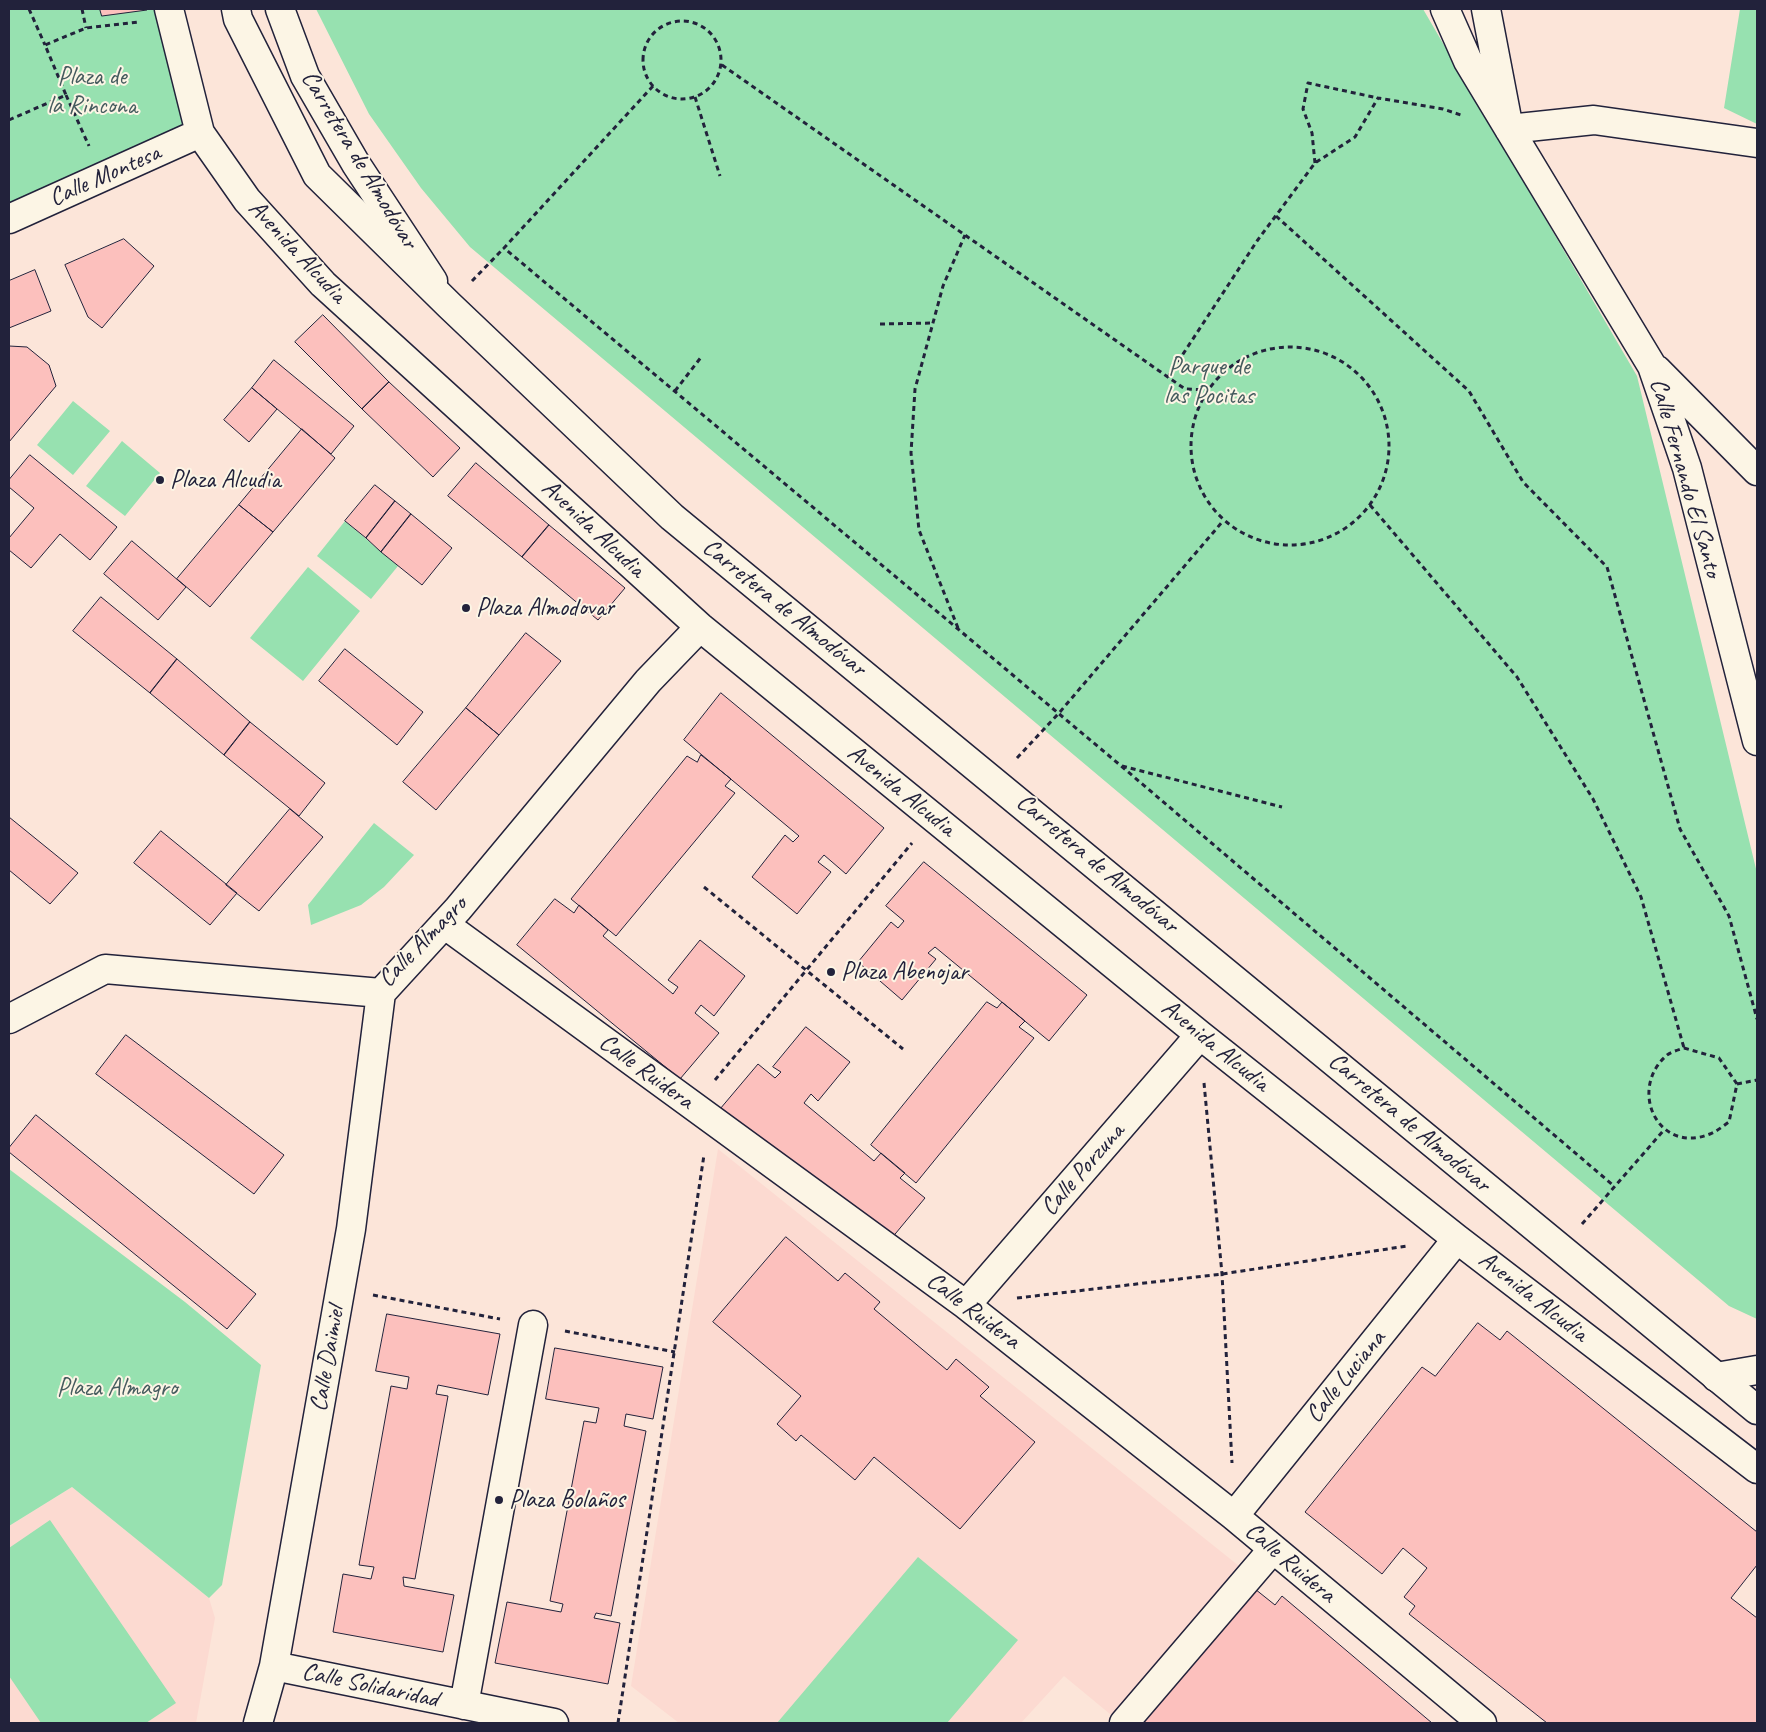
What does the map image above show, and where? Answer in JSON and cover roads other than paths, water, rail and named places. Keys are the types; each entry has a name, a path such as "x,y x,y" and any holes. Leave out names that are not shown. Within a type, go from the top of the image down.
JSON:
{"street":[{"name":"Carretera de Almodóvar","path":"236,9 238,18 317,175 449,305 672,517 996,781 1757,1410"},
{"name":"Carretera de Almodóvar","path":"280,9 306,76 356,164 449,305"},
{"name":"Calle Fernando El Santo","path":"1445,9 1468,61 1652,366 1687,468 1757,741"},
{"name":"Calle Fernando El Santo","path":"1486,9 1509,130"},
{"name":"Avenida Alcudia","path":"170,13 200,133 247,200 323,284 700,627 1200,1035 1457,1239 1757,1469"},
{"path":"1509,130 1594,120 1757,143"},
{"name":"Calle Montesa","path":"9,219 104,178 200,133"},
{"path":"1652,366 1757,471"},
{"name":"Calle Almagro","path":"9,1019 105,969 381,992 444,924 648,682 700,627"},
{"name":"Calle Ruidera","path":"444,924 966,1304 1234,1516 1482,1723"},
{"name":"Calle Daimiel","path":"258,1723 274,1666 351,1229 381,992"},
{"name":"Calle Porzuna","path":"966,1304 1200,1035"},
{"name":"Calle Luciana","path":"1234,1516 1457,1239"},
{"path":"464,1705 533,1325"},
{"path":"1716,1377 1757,1370"},
{"path":"1124,1723 1273,1549"},
{"name":"Calle Solidaridad","path":"274,1666 554,1723"}],"place":[{"name":"Plaza Alcudia","path":"160,480"},
{"name":"Plaza Almodovar","path":"466,608"},
{"name":"Plaza Abenojar","path":"831,972"},
{"name":"Plaza Bolaños","path":"499,1500"}],"park label":[{"name":"Plaza de la Rincona","path":"92,92"},
{"name":"Parque de las Pocitas","path":"1209,382"},
{"name":"Plaza Almagro","path":"117,1388"}]}
